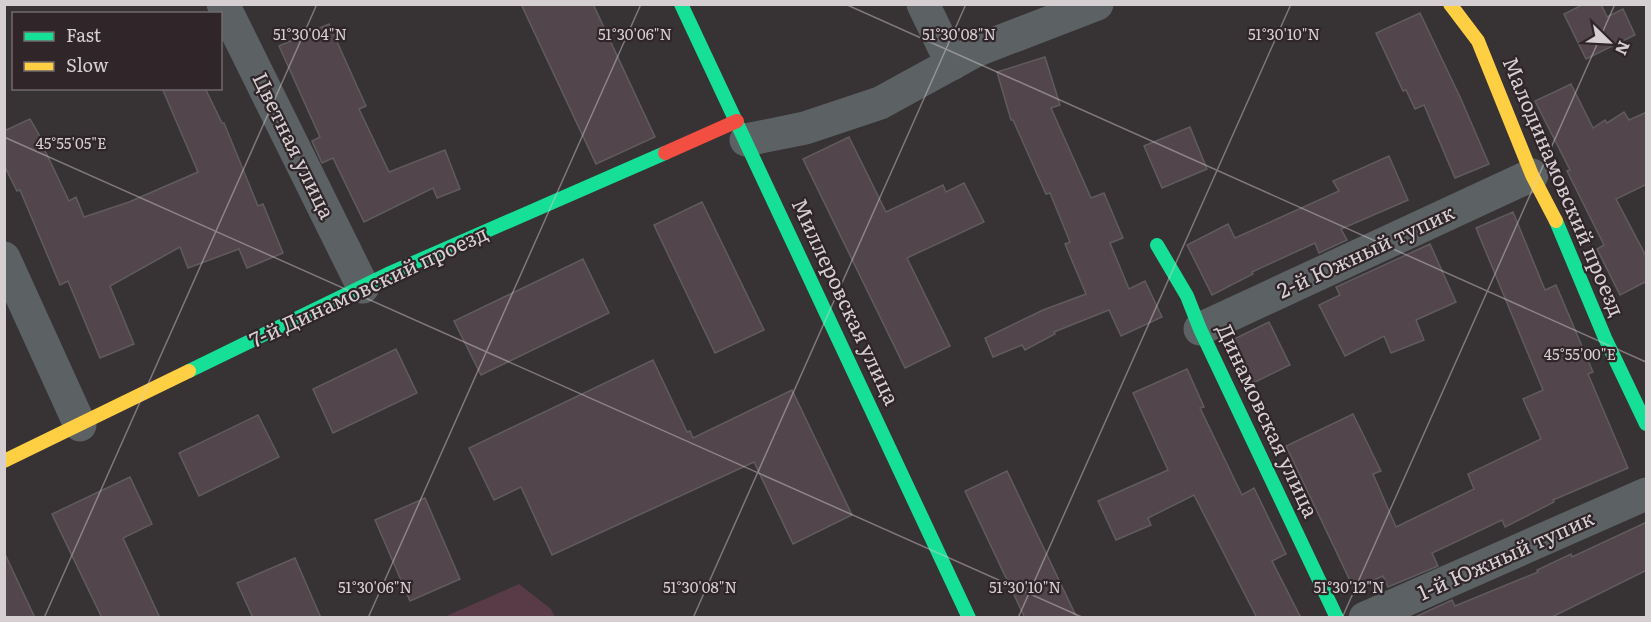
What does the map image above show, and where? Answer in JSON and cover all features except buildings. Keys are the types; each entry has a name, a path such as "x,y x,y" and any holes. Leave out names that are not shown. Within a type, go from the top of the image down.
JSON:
{"street":[{"name":"Цветная улица","path":"223,4 363,287"},
{"name":"Миллеровская улица","path":"681,4 969,618"},
{"path":"923,4 952,64"},
{"name":"7-й Динамовский проезд","path":"4,461 388,274 590,188 741,131 805,128 880,103 975,51 1097,4"},
{"name":"Малодинамовский проезд","path":"1450,4 1478,41 1532,175 1563,234 1605,338 1647,424"},
{"name":"2-й Южный тупик","path":"1200,329 1532,175"},
{"name":"Динамовская улица","path":"1157,245 1187,296 1200,329 1337,618"},
{"path":"4,258 80,425"},
{"name":"1-й Южный тупик","path":"1365,618 1647,494"}],"shaded area":[{"path":"519,584 551,609 555,617 444,617"}],"traffic: fast":[{"path":"681,4 969,618"},
{"path":"189,371 388,274 665,153"},
{"path":"1556,221 1605,338 1646,424"},
{"path":"1157,245 1187,296 1200,329 1337,618"}],"traffic: slow":[{"path":"1450,4 1478,41 1532,175 1556,221"},
{"path":"4,461 189,371"}],"traffic: jam":[{"path":"665,153 737,121"}]}
